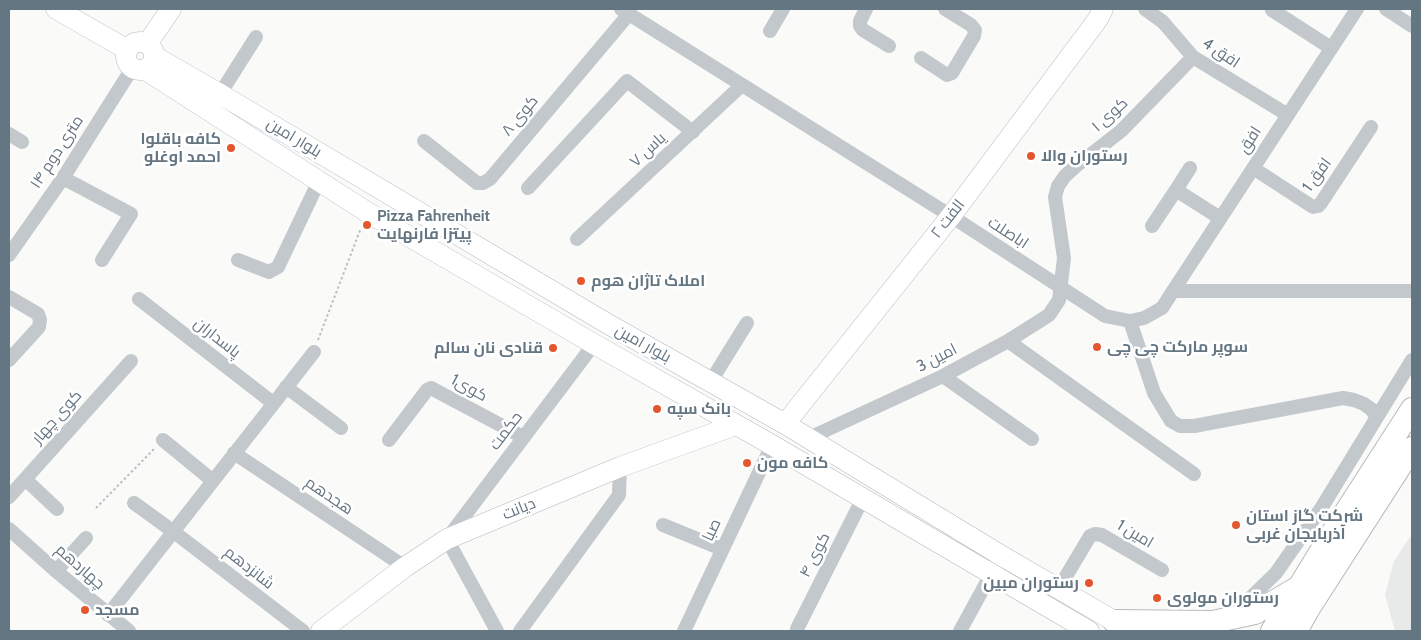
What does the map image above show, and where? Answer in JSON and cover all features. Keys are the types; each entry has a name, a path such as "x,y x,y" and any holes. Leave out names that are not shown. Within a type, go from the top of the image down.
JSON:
{"main road":[{"name":"بلوار امین","path":"56,9 141,57 220,94 608,324 786,424 1002,556 1123,626"},
{"path":"141,57 171,9"},
{"name":"الفت ۲","path":"786,424 951,216 1098,19 1103,9"},
{"name":"بلوار امین","path":"141,57 319,181 367,212 864,498 1089,631"},
{"path":"594,344 608,324"},
{"path":"1272,631 1412,409"},
{"name":"دیانت","path":"321,631 405,567 447,539 620,468 736,425"},
{"path":"1296,631 1412,448"},
{"path":"1123,626 1213,622 1255,613 1300,586"},
{"path":"1309,608 1315,631"}],"street":[{"path":"770,31 783,9"},
{"path":"866,9 860,21 860,26 863,30 889,46"},
{"path":"920,58 947,75 952,73 974,36 976,30 971,25 945,9"},
{"name":"افق 4","path":"1145,9 1163,22 1193,57 1288,115"},
{"name":"افق","path":"1173,291 1357,9"},
{"path":"1386,9 1412,26"},
{"path":"1272,10 1331,48"},
{"name":"اباصلت","path":"625,11 951,216 1104,316 1130,321"},
{"name":"کوی ۸","path":"424,141 477,183 483,183 490,179 625,11"},
{"path":"220,94 256,37"},
{"name":"۱۴ متری دوم","path":"9,255 63,178 141,57"},
{"name":"کوی ۱","path":"1061,288 1064,258 1055,197 1058,186 1076,166 1121,131 1193,57"},
{"path":"528,188 627,81 693,132"},
{"name":"یاس ۷","path":"577,239 742,85"},
{"name":"افق 1","path":"1253,168 1314,207 1318,206 1371,127"},
{"path":"9,134 22,142"},
{"path":"1152,226 1190,168"},
{"path":"63,178 131,214 102,260"},
{"path":"238,260 269,272 274,271 278,267 319,181"},
{"path":"1176,190 1220,218"},
{"name":"امین 3","path":"809,438 942,376 1008,341 1049,315 1059,300 1061,288"},
{"path":"1376,417 1372,409 1364,404 1343,398 1194,426 1180,426 1171,421 1154,393 1130,321 1144,318 1162,308 1173,291 1412,291"},
{"path":"9,297 38,314 40,320 39,327 9,360"},
{"name":"پاسداران","path":"139,300 273,403"},
{"path":"711,381 746,323"},
{"path":"1008,341 1194,474"},
{"name":"حکمت","path":"447,539 594,344"},
{"path":"108,615 314,352"},
{"path":"1213,622 1240,608 1276,573 1322,507 1412,360"},
{"name":"کوی چهار","path":"9,496 131,361"},
{"path":"942,376 1032,438"},
{"path":"286,388 341,428"},
{"name":"کوی1","path":"389,440 427,390 431,388 523,437"},
{"path":"163,440 213,481"},
{"name":"صبا","path":"688,630 722,549 772,445"},
{"name":"هجدهم","path":"234,453 405,567"},
{"path":"520,631 618,495 620,468"},
{"path":"25,478 57,509"},
{"name":"کوی ۴","path":"797,629 864,498"},
{"name":"شانزدهم","path":"134,503 303,631"},
{"path":"1322,507 1329,538"},
{"path":"663,525 722,549"},
{"name":"چهاردهم","path":"9,529 56,571 129,631"},
{"name":"امین 1","path":"1059,588 1090,536 1096,534 1102,535 1162,570"},
{"path":"56,571 86,538"},
{"path":"447,539 497,631"},
{"path":"960,631 1002,556"}],"path":[{"path":"314,352 367,212"},
{"path":"96,508 163,440"}],"shaded area":[{"path":"1412,534 1412,631 1395,631 1385,595 1394,561"}],"place":[{"name":"کافه باقلوا احمد اوغلو","path":"231,148"},
{"name":"رستوران والا","path":"1031,156"},
{"name":"Pizza Fahrenheit پیتزا فارنهایت","path":"367,225"},
{"name":"املاک تاژان هوم","path":"581,281"},
{"name":"سوپر مارکت چی چی","path":"1097,347"},
{"name":"قنادی نان سالم","path":"553,348"},
{"name":"بانک سپه","path":"657,409"},
{"name":"کافه مون","path":"747,463"},
{"name":"شرکت گاز استان آذربایجان غربی","path":"1236,525"},
{"name":"رستوران مبین","path":"1089,583"},
{"name":"رستوران مولوی","path":"1157,598"},
{"name":"مسجد","path":"85,610"}]}
